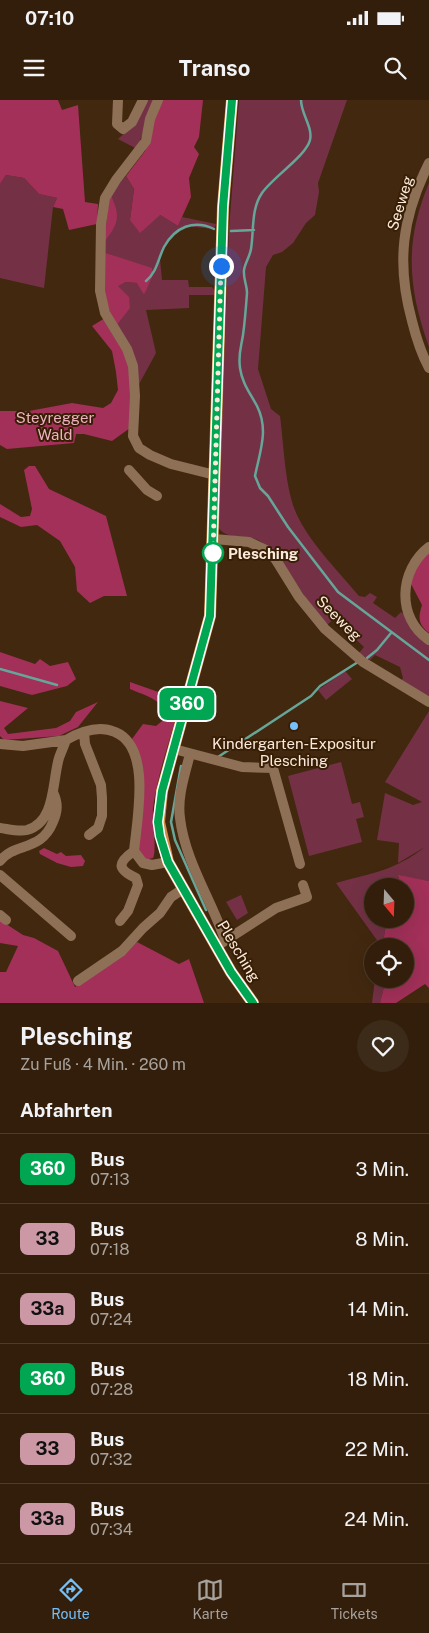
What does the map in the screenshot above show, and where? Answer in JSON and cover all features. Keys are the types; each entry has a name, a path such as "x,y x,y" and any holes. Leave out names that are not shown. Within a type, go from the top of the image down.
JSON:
{"main road":[{"name":"Plesching","path":"232,100 223,207 214,539 209,627 162,791 158,822 168,862 183,889 221,943 253,1003"}],"street":[{"path":"118,100 117,124 122,129 132,122 143,100"},
{"path":"158,100 150,119 146,142 116,180 105,198 101,225 100,295 105,313 127,349 133,366 135,396 133,436 139,448 150,456 170,464 215,475"},
{"name":"Seeweg","path":"429,164 412,202 405,230 402,264 406,297 415,331 429,368"},
{"path":"129,470 147,490 157,496"},
{"name":"Seeweg","path":"214,539 249,542 268,552 279,565 299,597 324,628 363,662 429,702"},
{"path":"429,547 419,556 409,570 405,591 411,620 429,640"},
{"path":"0,744 23,746 66,740 84,732 99,729 111,730 125,738 135,752 139,795 134,851 143,863 168,862"},
{"path":"84,732 85,744 101,785 102,798 102,816 98,828 89,835"},
{"path":"0,828 26,830 40,823 45,817 53,792 59,757 66,740"},
{"path":"174,749 242,768 273,768 300,864"},
{"path":"190,754 180,797 180,817 188,851 221,943 276,908 307,897 303,885"},
{"path":"0,861 15,851 42,839 57,814 58,803 53,792"},
{"path":"0,832 12,830"},
{"path":"120,921 128,911 138,885 136,878 123,872 121,867 122,861 134,851"},
{"path":"0,875 71,936"},
{"path":"78,981 122,951 160,913 171,897 183,889"}],"shaded area":[{"path":"146,100 155,100 137,149 118,139 127,131"},
{"path":"239,100 347,100 318,183 319,192 315,215 306,223 293,243 282,252 273,255 266,267 258,369 271,409 280,416 288,483 294,509 299,519 319,549 359,596 365,597 370,593 377,597 373,603 395,618 401,612 429,643 429,698 401,681 403,678 400,667 375,655 370,660 359,653 364,647 334,619 328,624 318,617 283,564 266,546 253,538 231,536 218,527 229,229"},
{"path":"6,175 24,178 39,194 57,198 53,207 44,288 0,278 0,184"},
{"path":"126,176 134,189 130,220 160,215 178,226 182,217 216,224 214,229 186,226 173,235 164,247 160,259 162,280 188,280 189,287 212,287 216,295 189,295 189,308 146,310 156,353 138,386 116,326 117,286 126,282 138,283 144,295 152,269 103,252 110,194"},
{"path":"429,183 429,347 413,285 412,245 421,205"},
{"path":"345,671 352,679 326,700 318,690"},
{"path":"429,711 429,881 398,876 398,878 364,878 364,922 336,883 372,874 393,866 425,847 398,863 399,843 377,840 385,793 413,805 422,802 385,782"},
{"path":"341,762 352,804 360,802 364,817 356,819 362,842 309,856 288,776"},
{"path":"241,895 248,913 237,920 226,902"},
{"path":"368,928 385,928 384,938 375,938"},
{"path":"374,988 384,988 380,1003 372,1003"}],"green space":[{"path":"0,100 58,100 62,110 78,105 85,202 98,204 97,224 69,230 63,209 53,207 57,198 39,194 24,178 6,175 0,184"},
{"path":"161,100 203,100 199,137 194,147 199,154 189,178 191,197 178,226 160,215 140,233 130,220 134,189 126,176 145,151 151,135 152,123"},
{"path":"110,194 116,208 117,219 113,230 104,242"},
{"path":"103,252 152,268 152,277 144,295 137,283 126,282 118,286 129,297 130,308 116,326 105,302"},
{"name":"Steyregger Wald","path":"105,318 126,355 130,372 130,428 112,441 84,434 76,434 74,443 7,449 0,445 0,411 29,411 72,403 103,408 111,403 118,390 112,351 92,326"},
{"path":"29,466 35,466 49,489 106,516 127,596 104,596 90,603 77,591 75,567 60,541 37,525 21,527 0,517 0,504 21,517 30,516 32,509 24,470"},
{"path":"429,551 429,633 421,624 420,614 422,605 409,580 415,567"},
{"path":"0,652 35,664 40,659 50,666 68,662 76,679 67,686 32,695 0,686"},
{"path":"130,682 164,694 173,701 177,713 160,772 153,808 154,854 153,858 145,860 139,854 137,843 139,755 132,739 143,724 156,726 167,717 158,702 130,689"},
{"path":"0,701 28,708 4,728 8,734 56,728 70,721 76,712 98,702 78,727 59,736 4,740 0,736"},
{"path":"44,848 57,854 61,852 66,856 81,855 85,861 83,866 71,867 57,863 40,854 39,851"},
{"path":"398,875 414,878 399,878"},
{"path":"414,878 429,881 429,988 425,984 396,1003 380,1003 384,988 414,988 414,938 384,938 385,928 414,928"},
{"path":"0,920 23,935 34,938 58,951 75,987 137,942 179,964 189,959 204,1003 0,1003 0,972 6,972 18,946 0,943"}],"waterway":[{"path":"301,100 310,130 310,140 296,160 267,187 258,199 254,213 251,249 244,270 247,293 240,368 244,383 261,415 263,432 255,476 260,488 268,496 288,527 338,592 429,660"},
{"path":"146,281 155,269 168,240 179,230 192,225 207,226 214,229"},
{"path":"231,231 254,230"},
{"path":"367,658 377,650 391,633"},
{"path":"218,757 311,696 320,686 358,662"},
{"path":"0,669 57,685"},
{"path":"181,766 171,822 175,840 206,910"}],"bus line":[{"name":"360","path":"232,100 223,207 214,545 209,627 162,791 158,822 168,862 231,972 253,1003"}],"place":[{"name":"Plesching","path":"213,553"},
{"name":"Kindergarten-Expositur Plesching","path":"294,726"}],"route":[{"path":"213,553 221,266"}]}
